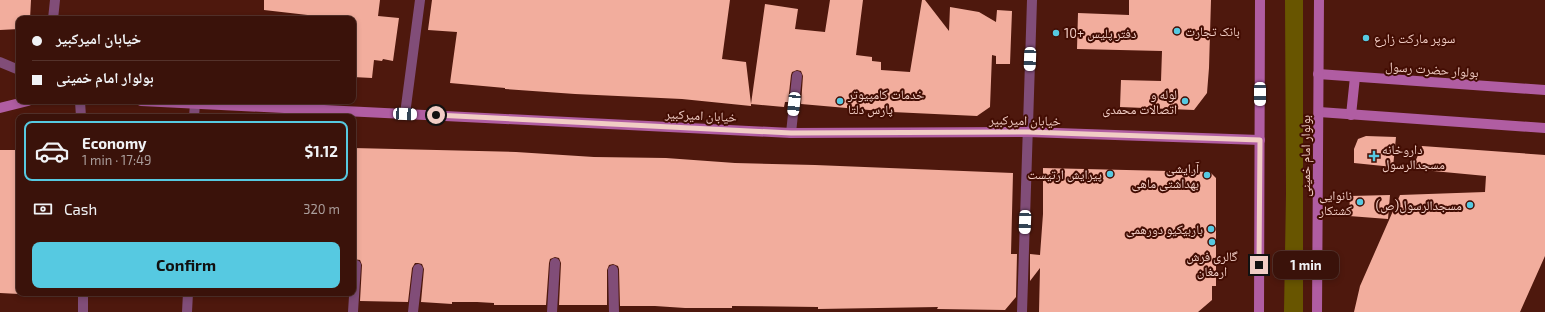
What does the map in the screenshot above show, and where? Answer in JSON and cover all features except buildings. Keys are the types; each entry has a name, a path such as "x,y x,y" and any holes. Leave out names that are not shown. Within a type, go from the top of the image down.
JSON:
{"street":[{"path":"53,16 55,0"},
{"path":"405,114 420,0"},
{"path":"1022,312 1032,0"},
{"path":"1259,312 1260,0"},
{"name":"بولوار امام خمینی","path":"1317,312 1319,112 1318,0"},
{"path":"0,62 16,69"},
{"name":"بولوار حضرت رسول","path":"1318,74 1545,90"},
{"path":"791,133 797,76"},
{"path":"1351,115 1355,77"},
{"path":"0,108 16,104"},
{"path":"194,114 195,104"},
{"name":"خیابان امیرکبیر","path":"214,104 791,133 1028,132 1260,140"},
{"path":"1319,112 1545,128"},
{"path":"552,312 555,263"},
{"path":"413,312 418,269"},
{"path":"613,270 614,312"},
{"path":"83,296 83,312"},
{"path":"187,312 188,296"},
{"path":"353,312 354,296"}],"shaded area":[{"path":"1285,0 1303,0 1303,312 1284,312 1286,194"}],"place":[{"name":"بانک تجارت","path":"1177,31"},
{"name":"دفتر پلیس +10","path":"1056,33"},
{"name":"سوپر مارکت زارع","path":"1366,38"},
{"name":"خدمات کامپیوتر پارس دلتا","path":"840,101"},
{"name":"لوله و اتصالات محمدی","path":"1185,101"},
{"name":"داروخانه مسجدالرسول","path":"1374,156"},
{"name":"پیرایش ارتیست","path":"1110,174"},
{"name":"آرایشی بهداشتی ماهی","path":"1207,175"},
{"name":"نانوایی کشتکار","path":"1360,202"},
{"name":"مسجدالرسول(ص)","path":"1470,205"},
{"name":"باربیکیو دورهمی","path":"1211,229"},
{"name":"گالری فرش ارمغان","path":"1212,242"}],"route":[{"path":"436,115 791,133 1028,132 1260,140 1259,265"}]}
